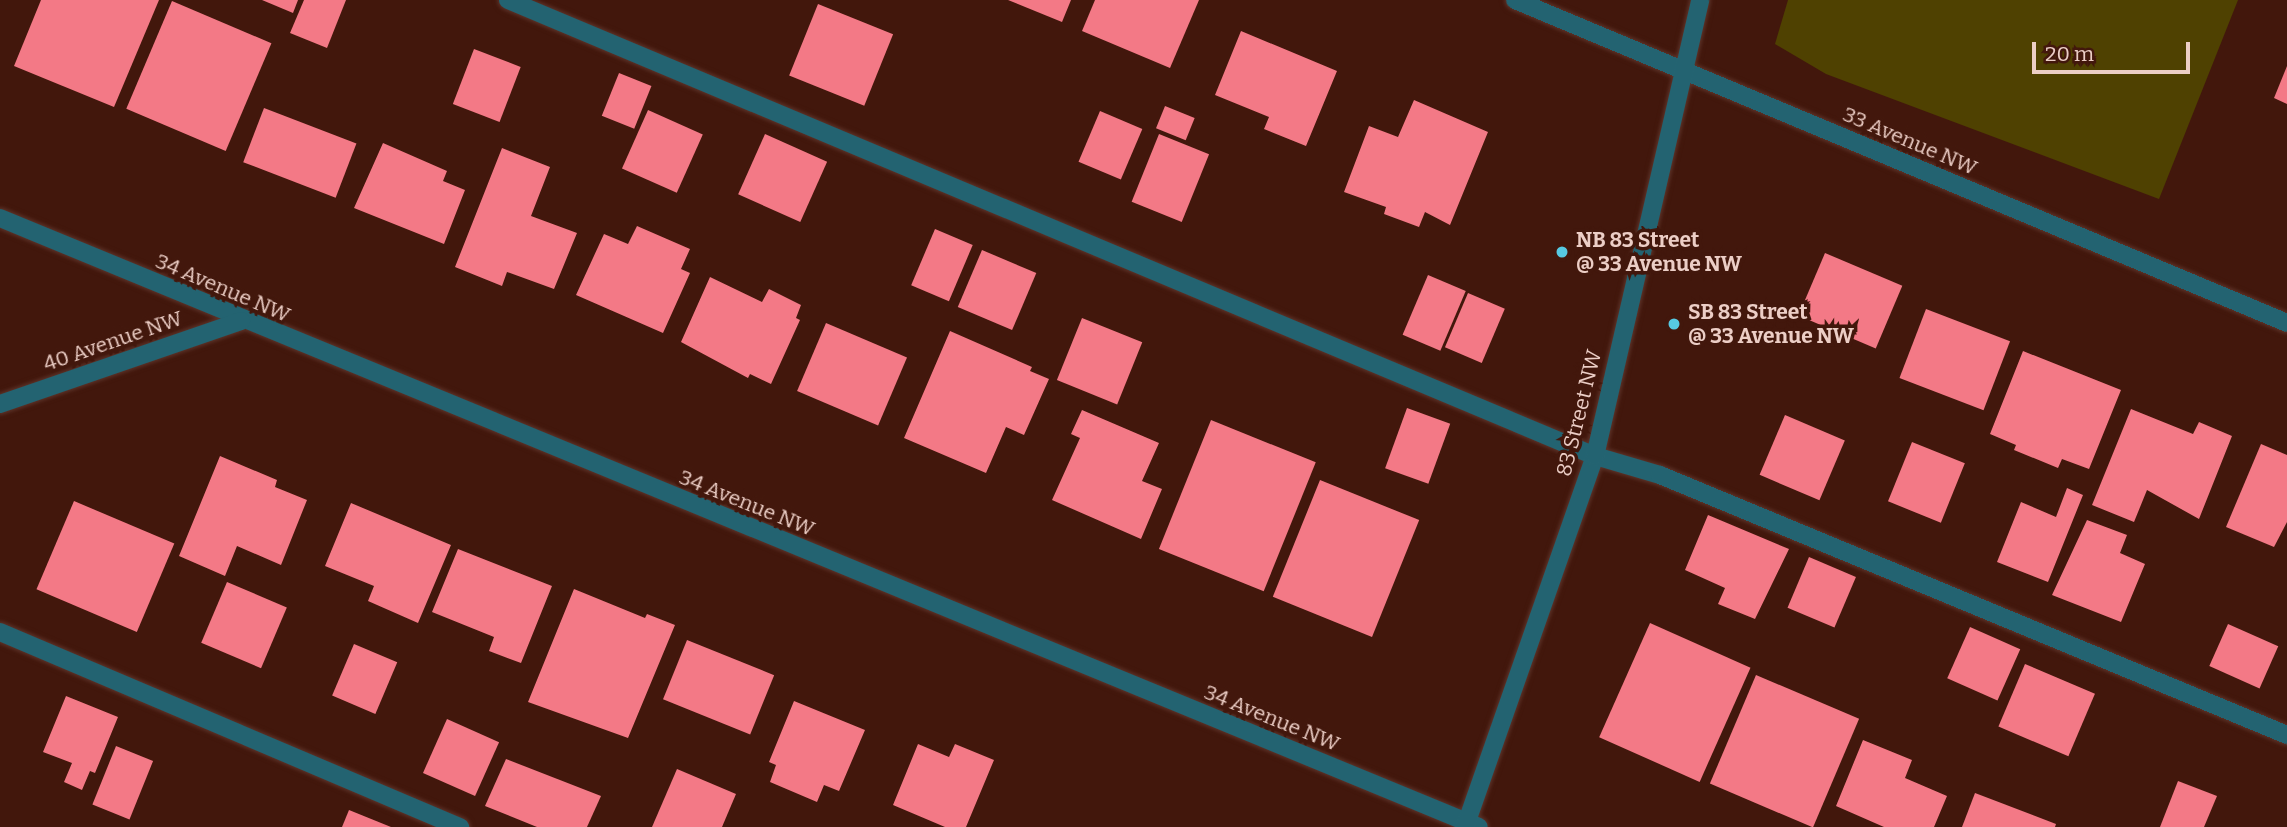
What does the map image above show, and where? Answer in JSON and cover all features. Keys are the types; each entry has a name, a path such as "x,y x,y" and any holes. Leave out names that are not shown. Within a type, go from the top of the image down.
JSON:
{"street":[{"path":"508,0 1595,456 1660,475 2287,735"},
{"name":"33 Avenue NW","path":"1515,0 2287,323"},
{"name":"83 Street NW","path":"1470,825 1595,456 1700,0"},
{"name":"34 Avenue NW","path":"0,218 241,321 1470,825"},
{"name":"40 Avenue NW","path":"0,404 241,321"},
{"path":"0,632 460,827"}],"shaded area":[{"path":"1788,0 2238,0 2159,199 1826,74 1775,44"}],"building":[{"path":"41,0 159,0 114,107 14,66"},
{"path":"262,0 298,0 293,13"},
{"path":"304,0 346,0 327,48 290,33"},
{"path":"1008,0 1071,0 1062,22"},
{"path":"1095,0 1199,0 1170,68 1082,31"},
{"path":"172,1 271,43 226,151 126,109"},
{"path":"818,4 893,34 864,106 789,75"},
{"path":"1241,31 1337,71 1306,146 1264,129 1269,117 1215,95"},
{"path":"474,49 521,67 500,122 453,104"},
{"path":"2287,66 2287,104 2274,98"},
{"path":"619,73 651,86 634,129 602,116"},
{"path":"1414,100 1488,132 1450,225 1425,212 1419,227 1384,214 1386,207 1344,192 1369,126 1398,137"},
{"path":"1165,106 1195,118 1186,140 1156,128"},
{"path":"264,108 356,143 336,198 243,162"},
{"path":"648,110 703,134 677,193 622,168"},
{"path":"1100,111 1142,129 1121,180 1079,162"},
{"path":"765,134 827,162 800,222 738,194"},
{"path":"1159,134 1209,154 1182,222 1132,202"},
{"path":"383,143 447,171 443,181 465,190 444,244 354,208"},
{"path":"502,148 550,167 531,216 577,233 554,289 507,272 502,286 455,267"},
{"path":"637,226 690,249 681,269 690,273 663,333 576,295 604,234 628,244"},
{"path":"935,229 973,245 949,301 911,285"},
{"path":"982,250 1036,273 1012,330 958,307"},
{"path":"1825,253 1902,286 1876,348 1798,316"},
{"path":"1428,275 1466,291 1440,351 1403,335"},
{"path":"710,277 762,302 769,289 801,305 796,318 800,320 771,384 750,374 748,378 681,342"},
{"path":"1468,293 1505,309 1482,363 1445,347"},
{"path":"1926,309 2010,341 1984,410 1899,378"},
{"path":"1082,318 1142,342 1117,404 1057,380"},
{"path":"826,323 907,357 878,426 797,391"},
{"path":"950,331 1032,367 1030,371 1049,379 1024,435 1006,427 986,473 904,438"},
{"path":"2023,351 2121,390 2089,469 2062,459 2058,468 2014,450 2016,445 1990,434"},
{"path":"1407,408 1450,424 1428,484 1385,468"},
{"path":"2131,409 2193,434 2199,422 2232,436 2199,519 2147,490 2134,522 2092,505"},
{"path":"1082,410 1159,443 1142,481 1162,489 1141,539 1052,500 1080,438 1071,434"},
{"path":"1785,415 1845,440 1819,500 1760,475"},
{"path":"1211,420 1316,462 1264,591 1159,549"},
{"path":"1912,442 1965,463 1941,523 1888,501"},
{"path":"2261,444 2287,455 2287,522 2274,547 2226,527"},
{"path":"220,456 277,480 275,487 307,500 281,565 237,546 225,576 179,556"},
{"path":"1320,480 1419,520 1372,637 1273,597"},
{"path":"2067,488 2083,495 2048,582 1997,562 2021,502 2056,517"},
{"path":"74,501 174,544 137,632 36,589"},
{"path":"351,503 451,545 418,623 368,601 374,586 325,566"},
{"path":"1708,515 1789,549 1755,619 1718,604 1725,588 1685,570"},
{"path":"2087,520 2127,535 2120,553 2145,564 2121,622 2052,595"},
{"path":"458,549 552,586 521,663 489,651 494,637 432,612"},
{"path":"1809,557 1856,577 1834,628 1788,608"},
{"path":"227,582 287,607 261,668 201,643"},
{"path":"574,589 645,618 647,614 675,625 628,738 528,702"},
{"path":"1650,623 1750,668 1700,782 1599,737"},
{"path":"2228,624 2278,646 2260,688 2209,666"},
{"path":"1970,627 2020,649 1997,701 1947,678"},
{"path":"687,640 774,675 750,735 663,699"},
{"path":"354,644 397,662 375,714 332,696"},
{"path":"2025,664 2095,694 2068,756 1998,727"},
{"path":"1756,675 1859,719 1813,827 1710,784"},
{"path":"66,696 118,717 95,773 90,771 82,790 64,782 72,763 43,752"},
{"path":"794,701 865,730 839,791 824,785 817,802 770,782 776,765 769,762"},
{"path":"447,719 499,742 475,796 423,773"},
{"path":"1863,740 1912,760 1905,778 1947,796 1934,827 1884,827 1836,806"},
{"path":"918,744 949,757 955,744 994,760 966,827 945,827 893,805"},
{"path":"116,746 153,761 129,819 92,804"},
{"path":"506,759 601,796 587,827 537,827 485,806"},
{"path":"677,769 736,794 722,827 652,827"},
{"path":"2178,781 2217,796 2204,827 2160,827"},
{"path":"1975,793 2056,824 2055,827 1962,827"},
{"path":"349,810 391,827 342,827"}],"place":[{"name":"NB 83 Street @ 33 Avenue NW","path":"1562,252"},
{"name":"SB 83 Street @ 33 Avenue NW","path":"1674,324"}]}
